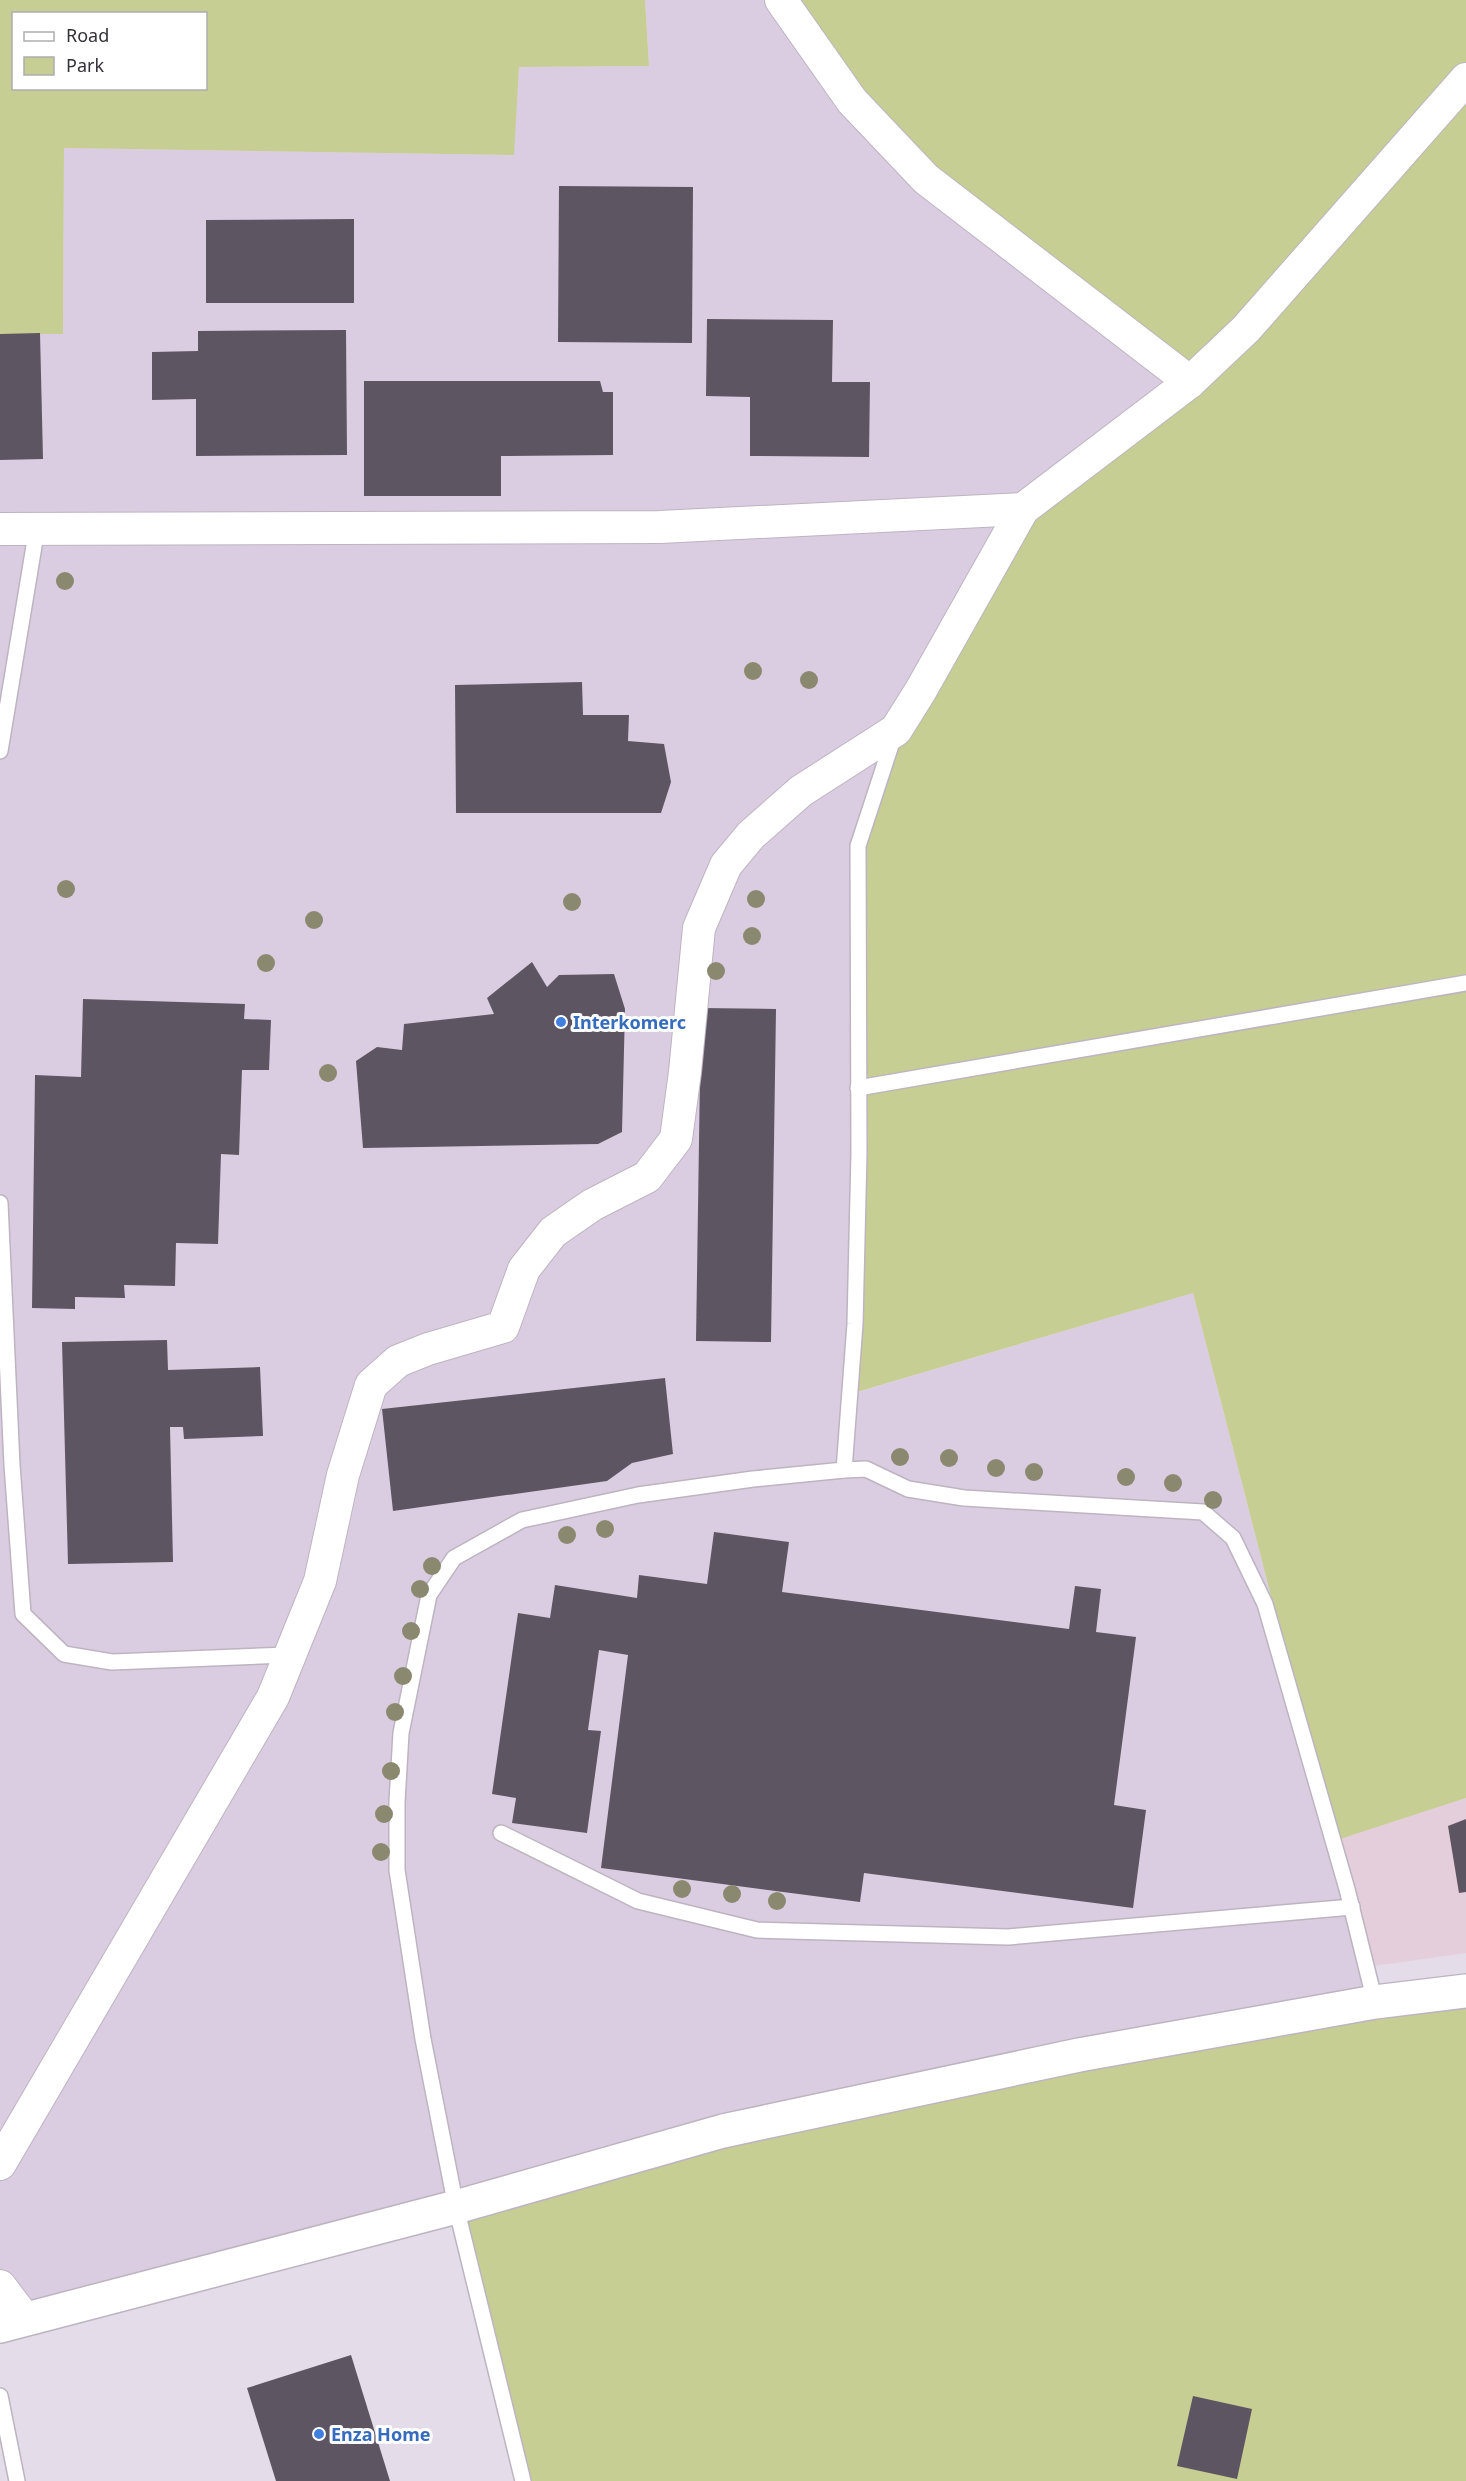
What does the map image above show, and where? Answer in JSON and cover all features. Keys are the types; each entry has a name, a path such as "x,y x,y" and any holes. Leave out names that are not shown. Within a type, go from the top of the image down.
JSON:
{"main road":[{"path":"12,2322 456,2206 723,2131 1079,2055 1375,2002 1466,1992"}],"street":[{"path":"781,0 852,101 926,179 1190,382"},
{"path":"0,2164 273,1697 288,1654 320,1581 343,1475 371,1385 398,1361 428,1349 503,1327 524,1269 553,1232 592,1205 647,1177 676,1139 699,928 726,865 751,835 801,791 896,730 1023,509 1190,382 1246,329 1466,79"},
{"path":"0,528 660,527 1023,509"},
{"path":"0,2286 12,2322"}],"lane":[{"path":"0,751 37,528"},
{"path":"844,1470 855,1324 859,1153 858,846 896,730"},
{"path":"858,1088 1466,983"},
{"path":"0,1203 12,1465 23,1614 64,1654 112,1662 288,1654"},
{"path":"523,2481 456,2206 423,2039 397,1869 396,1802 401,1733 429,1595 454,1558 522,1520 638,1496 753,1479 844,1470 866,1469 908,1489 964,1498 1203,1512 1233,1538 1265,1604 1352,1907 1375,2002"},
{"path":"501,1833 638,1901 757,1930 1008,1937 1352,1907"},
{"path":"0,2396 17,2481"}],"shaded area":[{"path":"645,0 781,0 1190,382 851,1394 1193,1293 1375,2002 0,2326 0,334 63,333 64,148 513,155 519,67 649,66"},
{"path":"1466,1798 1466,1953 1367,1967 1334,1841"}],"green space":[{"path":"0,0 645,0 649,66 519,67 514,155 64,148 63,334 0,334"},
{"path":"781,0 1466,0 1466,1798 1334,1841 1193,1293 850,1394 858,846 896,730 1023,509 1190,382 926,179"},
{"path":"1466,1991 1466,2481 523,2481 456,2207 723,2131"}],"building":[{"path":"559,186 693,187 692,343 558,342"},
{"path":"354,219 354,303 206,303 206,220"},
{"path":"707,319 833,320 832,382 870,382 869,457 750,456 750,397 706,396"},
{"path":"346,330 347,455 196,456 196,399 152,400 152,352 198,351 198,331"},
{"path":"40,333 43,459 0,460 0,334"},
{"path":"364,381 600,381 603,392 613,392 613,455 501,456 501,496 364,496"},
{"path":"582,682 583,715 629,715 628,741 664,744 671,782 661,813 456,813 455,685"},
{"path":"532,962 547,987 559,975 614,974 625,1009 622,1132 598,1144 363,1148 356,1061 377,1047 402,1050 404,1024 494,1014 487,998"},
{"path":"83,999 245,1004 244,1019 271,1020 269,1070 242,1070 239,1155 221,1154 218,1244 176,1243 175,1286 124,1285 125,1298 75,1297 75,1309 32,1308 35,1075 81,1077"},
{"path":"701,1008 776,1009 771,1342 696,1341"},
{"path":"167,1340 168,1370 260,1367 263,1436 184,1439 183,1427 170,1427 173,1562 68,1564 62,1342"},
{"path":"665,1378 673,1454 632,1463 607,1481 393,1511 382,1409"},
{"path":"714,1532 789,1542 782,1592 1069,1629 1075,1586 1101,1589 1096,1632 1136,1637 1114,1805 1146,1810 1133,1908 864,1873 860,1902 601,1868 628,1655 599,1650 588,1730 601,1731 587,1833 512,1823 516,1798 492,1794 518,1613 550,1618 555,1585 637,1598 639,1575 707,1584"},
{"path":"1466,1819 1466,1892 1459,1893 1448,1826"},
{"name":"Enza Home","path":"351,2355 390,2481 276,2481 247,2388"},
{"path":"1193,2396 1252,2409 1237,2479 1177,2466"}],"place":[{"name":"Interkomerc","path":"561,1022"},
{"name":"Enza Home","path":"319,2434"}]}
